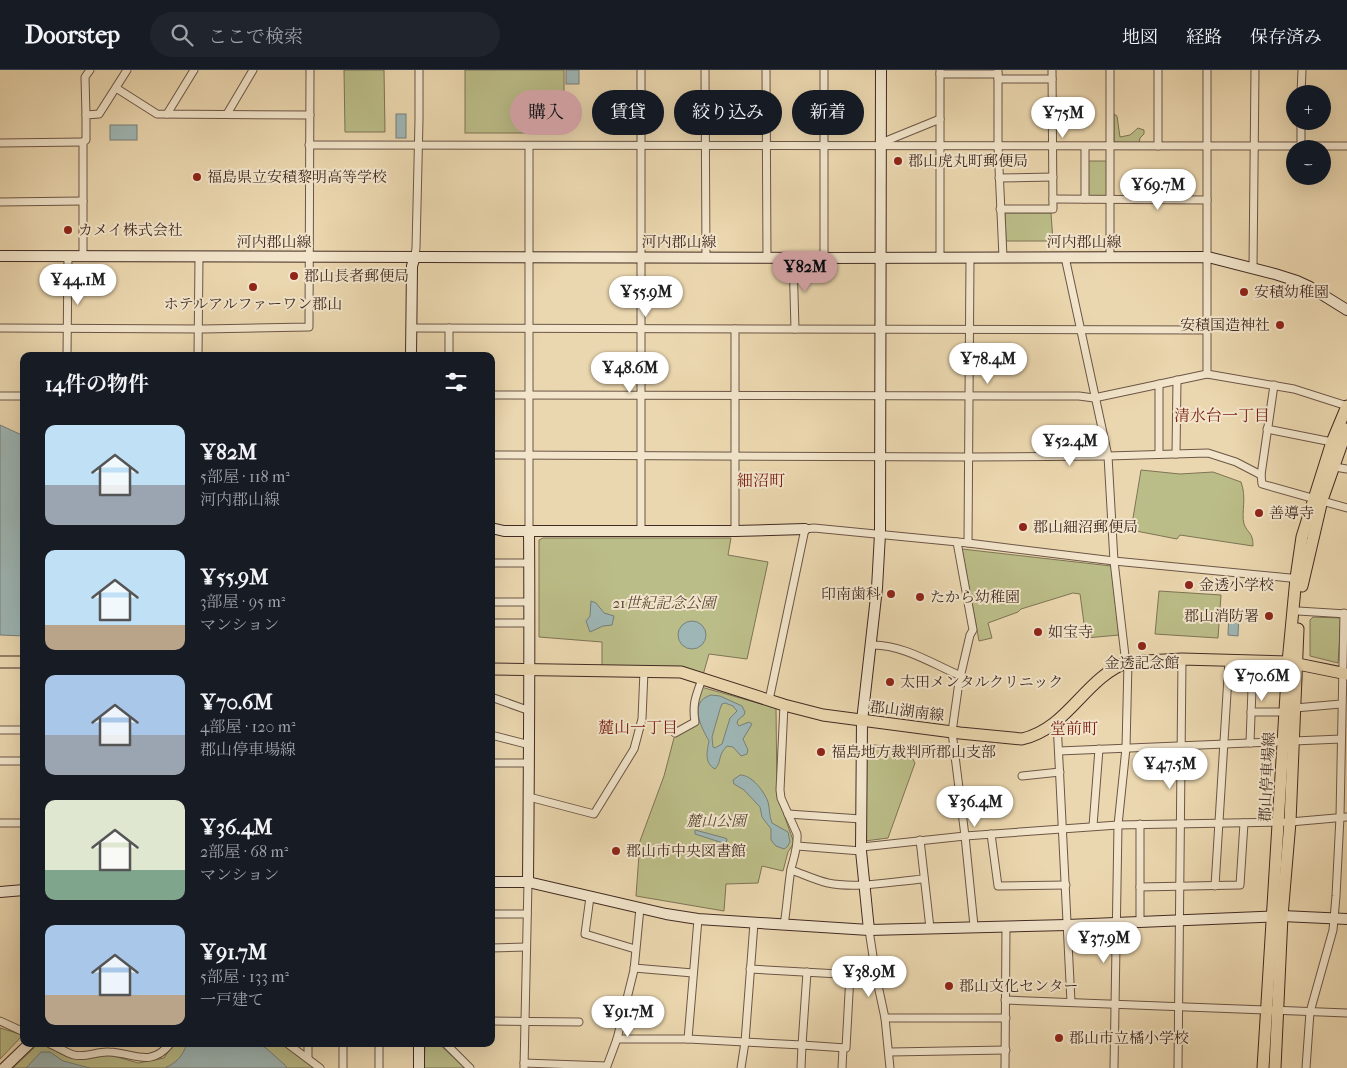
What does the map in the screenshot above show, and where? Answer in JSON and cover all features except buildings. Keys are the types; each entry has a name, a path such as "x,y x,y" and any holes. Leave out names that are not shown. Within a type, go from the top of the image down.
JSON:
{"main road":[{"name":"郡山停車場線","path":"1318,499 1332,442 1347,406"},
{"name":"郡山停車場線","path":"1263,1068 1266,1009 1277,916 1284,822 1302,537 1318,499 1335,467 1347,429"},
{"name":"郡山停車場線","path":"1293,662 1299,578"},
{"name":"郡山湖南線","path":"495,669 681,672 784,705 823,715 1022,739 1032,737 1047,730 1101,679 1120,665 1128,662 1182,659 1293,662 1344,673"},
{"path":"0,662 20,662"},
{"name":"郡山停車場線","path":"1275,1068 1279,1010 1277,916"}],"street":[{"path":"83,256 83,142 86,140 85,77 90,70"},
{"path":"86,115 99,114 127,70"},
{"path":"167,114 194,70"},
{"path":"227,114 253,70"},
{"path":"0,328 309,327 310,70"},
{"path":"411,352 412,266 416,248 419,120 418,70"},
{"path":"641,70 641,531"},
{"path":"705,70 706,257"},
{"path":"766,70 767,257"},
{"path":"824,70 824,258"},
{"path":"881,70 880,534 877,588 862,721 861,849 869,930 885,1018 890,1052 890,1068"},
{"path":"1000,209 1053,209 1052,70"},
{"path":"1110,70 1110,258"},
{"path":"1158,70 1158,146"},
{"path":"1207,70 1207,374"},
{"path":"1253,268 1255,70"},
{"path":"1301,85 1302,70"},
{"path":"940,258 940,72 998,74 1052,79"},
{"path":"998,74 998,146 1003,257"},
{"path":"116,88 157,114 310,115"},
{"path":"881,144 940,119"},
{"path":"0,143 83,142"},
{"path":"309,145 823,146 881,144 1053,147 1286,146"},
{"path":"529,146 530,745 528,763 528,882 524,1066 607,1066 617,1039 634,968 640,908"},
{"path":"1331,146 1347,146"},
{"path":"1085,147 1085,199"},
{"path":"999,178 1053,177"},
{"path":"1053,199 1207,200"},
{"path":"0,202 83,202"},
{"name":"河内郡山線","path":"0,256 1110,258 1208,256 1253,268 1310,287 1347,310"},
{"path":"67,352 68,256"},
{"path":"198,352 199,257"},
{"path":"794,258 795,328"},
{"path":"968,543 970,258"},
{"path":"1065,258 1108,456 1114,561 1128,662 1126,748 1118,825 1114,1068"},
{"path":"412,328 1208,330"},
{"path":"449,352 450,328"},
{"path":"734,329 735,531"},
{"path":"495,395 735,397 1079,396 1094,398 1207,374 1294,389 1347,406"},
{"path":"1176,454 1177,380"},
{"path":"1159,454 1160,384"},
{"path":"1274,385 1261,475 1262,484 1347,508"},
{"path":"0,396 20,396"},
{"path":"1267,429 1332,442"},
{"path":"495,455 969,457 1208,453 1236,462 1261,475"},
{"path":"1335,467 1347,468"},
{"path":"495,529 504,531 735,531 814,528 968,543 1114,561 1299,578"},
{"path":"769,700 805,529"},
{"path":"957,542 973,630 970,635 961,676 952,732 974,926"},
{"path":"495,563 529,563"},
{"path":"495,602 530,602"},
{"path":"1298,611 1345,614 1344,673 1341,704 1343,817 1333,930 1310,1012 1306,1068"},
{"path":"495,623 530,623"},
{"path":"870,645 884,645 898,649 961,676"},
{"path":"1178,1068 1182,659"},
{"path":"1215,886 1229,661"},
{"path":"1250,743 1253,661"},
{"path":"529,796 594,814 634,749 642,719 644,671"},
{"path":"675,733 695,722 694,700 702,679"},
{"path":"495,698 530,711"},
{"path":"1251,712 1341,704"},
{"path":"784,705 780,790 781,798 797,834 797,846 791,870 784,926"},
{"path":"1057,722 1072,1002"},
{"path":"0,730 20,730"},
{"path":"495,736 530,745"},
{"path":"1059,751 1341,739"},
{"path":"1093,826 1099,749"},
{"path":"0,761 20,761"},
{"path":"495,763 528,763"},
{"path":"1022,776 1060,772"},
{"path":"788,814 861,819"},
{"path":"797,846 861,849 920,840 1093,826 1321,821 1343,817"},
{"path":"0,823 19,823"},
{"path":"1140,887 1240,885 1244,823"},
{"path":"1140,824 1140,922"},
{"path":"991,834 998,886 1066,884"},
{"path":"920,840 930,928"},
{"path":"791,870 828,883 864,884 924,878"},
{"path":"495,882 528,882 640,908 698,919 869,930 1068,925 1277,916 1347,919"},
{"path":"0,892 20,890"},
{"path":"590,897 585,934 635,949"},
{"path":"495,914 527,914"},
{"path":"688,1039 698,919"},
{"path":"742,1068 754,923"},
{"path":"1005,1068 1006,926"},
{"path":"495,948 526,947"},
{"path":"634,968 693,973"},
{"path":"750,969 876,976"},
{"path":"801,1068 807,972"},
{"path":"842,1068 843,1048 846,1048 850,975"},
{"path":"1005,1000 1347,1013"},
{"path":"885,1018 1006,1018"},
{"path":"0,1021 20,1030"},
{"path":"495,1021 579,1022"},
{"path":"617,1039 688,1039 843,1048"},
{"path":"4,1068 26,1047"},
{"path":"57,1047 75,1055 111,1052 138,1060 148,1060 163,1055 168,1047"},
{"path":"292,1047 320,1068"},
{"path":"308,1047 308,1058"},
{"path":"343,1047 343,1068"},
{"path":"379,1047 379,1068"},
{"path":"419,1047 419,1068"},
{"path":"449,1047 470,1068"},
{"path":"890,1052 1006,1050"}],"green space":[{"path":"344,70 384,70 385,132 345,132"},
{"path":"465,70 564,70 564,90 510,90 510,133 465,133"},
{"path":"1114,114 1117,116 1120,137 1130,135 1138,128 1144,130 1139,143 1114,142"},
{"path":"1088,161 1107,161 1107,197 1089,197"},
{"path":"1005,213 1051,213 1053,241 1006,241"},
{"path":"1141,470 1180,474 1213,472 1241,482 1244,494 1244,524 1251,536 1253,546 1180,535 1177,539 1131,530"},
{"name":"21世紀記念公園","path":"543,538 731,538 728,555 768,562 747,659 709,654 703,675 602,666 602,642 539,637 539,540"},
{"path":"962,549 1111,566 1119,635 1086,638 1080,594 1073,593 1021,609 1018,612 988,623 992,638 979,641"},
{"path":"1159,591 1221,595 1218,638 1155,634"},
{"path":"1313,617 1341,618 1338,663 1310,656 1310,620"},
{"name":"麓山公園","path":"701,687 776,708 777,795 794,843 788,852 783,871 762,866 758,883 726,884 724,911 636,896 640,841 664,776 674,738 697,722 695,709"},
{"path":"867,744 907,749 915,763 888,838 865,841"},
{"path":"0,1028 20,1034 20,1038 0,1059"},
{"path":"35,1047 50,1047 73,1058 107,1054 138,1063 164,1058 171,1047 287,1047 315,1068 13,1068"},
{"path":"425,1047 442,1047 465,1068 424,1068"}],"water":[{"path":"566,70 579,70 579,84 566,84"},
{"path":"396,114 406,114 406,138 396,138"},
{"path":"110,125 137,125 137,140 110,140"},
{"path":"0,425 20,434 20,636 0,635"},
{"path":"591,601 596,603 604,613 614,616 612,625 603,626 590,632 586,621 590,616"},
{"path":"1229,612 1239,612 1238,636 1228,635"},
{"path":"692,621 702,625 706,635 702,645 692,649 682,645 678,635 682,625"},
{"path":"711,695 720,696 742,706 745,712 737,723 739,726 749,722 752,724 743,739 748,750 747,754 741,756 733,747 727,746 715,769 709,764 707,753 709,741 698,715 700,703 704,698","holes":["725,703 733,706 737,711 730,718 722,744 715,748 713,747 712,737 722,704"]},
{"path":"740,775 749,778 757,784 768,802 772,823 788,832 790,842 784,849 776,846 771,840 771,829 762,817 760,807 744,790 734,784 733,780"},
{"path":"695,830 725,838 727,839 726,844 695,834"},
{"path":"186,1047 264,1047 287,1068 165,1068 179,1059"},
{"path":"41,1052 50,1052 63,1061 90,1068 26,1068"}],"place":[{"name":"郡山虎丸町郵便局","path":"898,161"},
{"name":"福島県立安積黎明高等学校","path":"197,177"},
{"name":"カメイ株式会社","path":"68,230"},
{"name":"郡山長者郵便局","path":"294,276"},
{"name":"ホテルアルファーワン郡山","path":"253,287"},
{"name":"安積幼稚園","path":"1244,292"},
{"name":"安積国造神社","path":"1280,325"},
{"name":"善導寺","path":"1259,513"},
{"name":"郡山細沼郵便局","path":"1023,527"},
{"name":"金透小学校","path":"1189,585"},
{"name":"印南歯科","path":"891,594"},
{"name":"たから幼稚園","path":"920,597"},
{"name":"郡山消防署","path":"1269,616"},
{"name":"如宝寺","path":"1038,632"},
{"name":"金透記念館","path":"1142,646"},
{"name":"太田メンタルクリニック","path":"890,682"},
{"name":"福島地方裁判所郡山支部","path":"821,752"},
{"name":"郡山市中央図書館","path":"616,851"},
{"name":"郡山文化センター","path":"949,986"},
{"name":"郡山市立橘小学校","path":"1059,1038"}],"district":[{"name":"清水台一丁目","path":"1222,415"},
{"name":"細沼町","path":"761,480"},
{"name":"麓山一丁目","path":"638,727"},
{"name":"堂前町","path":"1074,728"}]}
